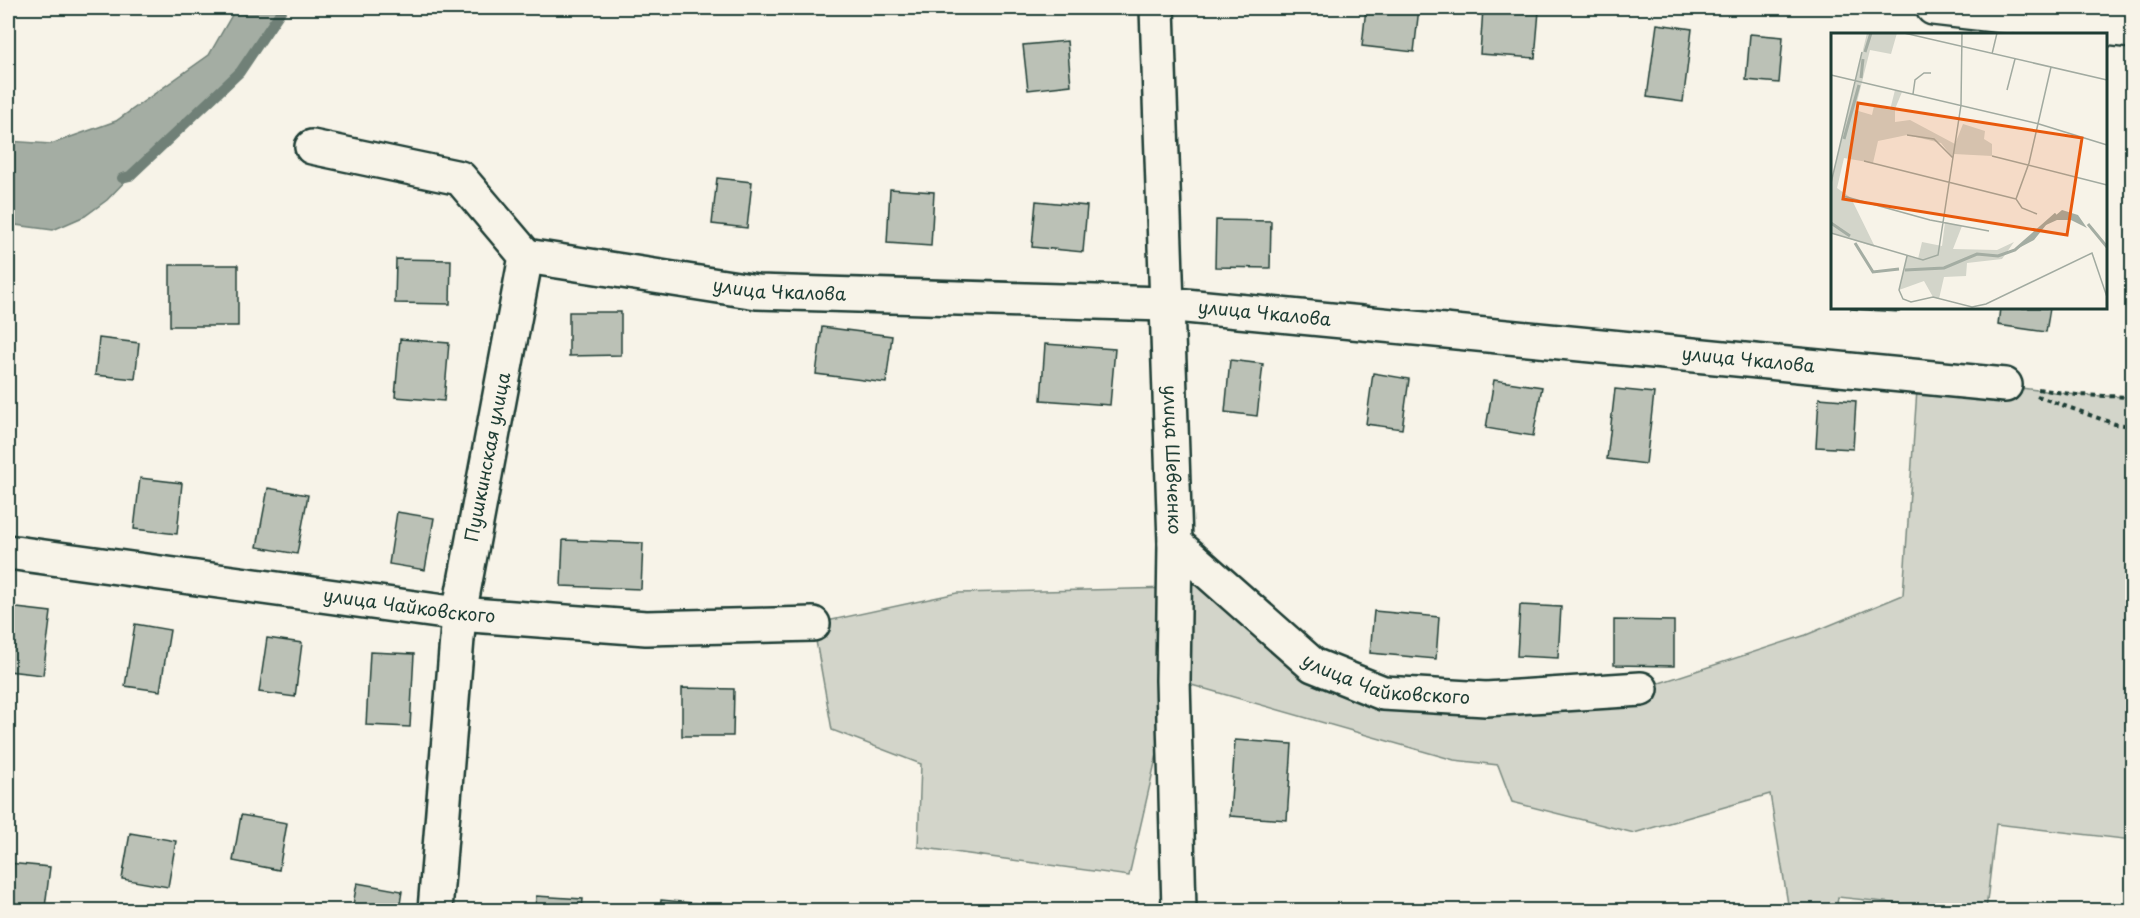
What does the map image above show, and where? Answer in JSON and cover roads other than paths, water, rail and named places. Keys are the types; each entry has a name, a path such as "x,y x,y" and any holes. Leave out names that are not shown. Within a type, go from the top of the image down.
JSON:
{"street":[{"name":"улица Шевченко","path":"1157,8 1175,543 1173,680 1179,910"},
{"path":"1933,8 2133,31"},
{"path":"312,147 460,178 526,256"},
{"name":"улица Чкалова","path":"526,256 757,292 1166,304 2005,385"},
{"name":"Пушкинская улица","path":"435,910 459,614 526,256"},
{"name":"улица Чайковского","path":"1175,543 1313,664 1383,693 1486,699 1641,689"},
{"name":"улица Чайковского","path":"8,552 459,614 646,628 813,624"}],"waterway":[{"path":"122,178 130,176 240,72 283,8"}]}
